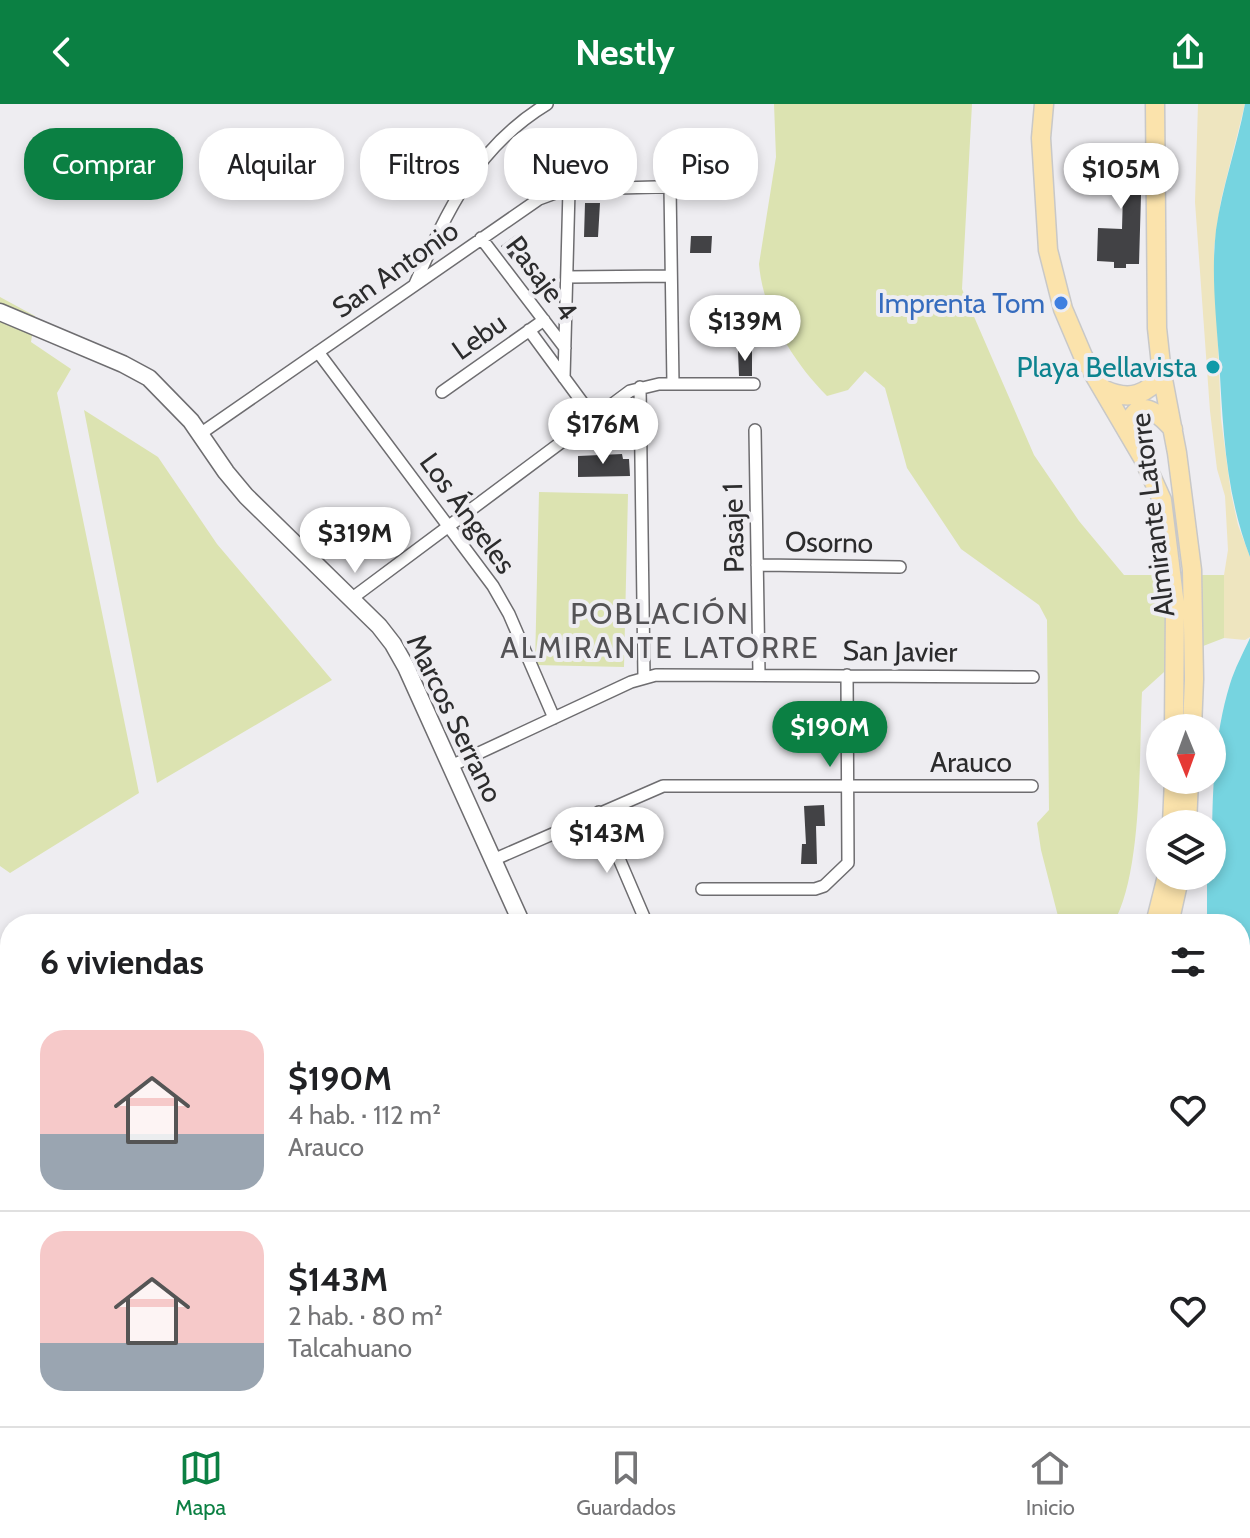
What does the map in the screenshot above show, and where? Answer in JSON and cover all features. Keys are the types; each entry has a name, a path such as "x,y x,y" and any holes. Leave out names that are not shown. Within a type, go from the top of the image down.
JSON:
{"main road":[{"name":"Almirante Latorre","path":"1044,104 1041,138 1048,250 1068,325 1153,478 1162,500 1175,605 1174,714"},
{"name":"Almirante Latorre","path":"1155,104 1157,328 1192,570 1193,714"},
{"path":"1105,390 1117,395 1137,396 1153,386 1162,374"},
{"path":"1127,431 1135,412 1146,410 1154,410 1173,429"},
{"path":"1158,914 1164,890"},
{"path":"1171,914 1176,890"}],"street":[{"path":"414,285 440,229 476,166 509,130 547,104"},
{"name":"San Antonio","path":"200,434 538,200"},
{"path":"564,378 569,200"},
{"path":"670,200 673,384"},
{"name":"Pasaje 4","path":"481,238 565,348"},
{"path":"567,277 671,276"},
{"name":"Marcos Serrano","path":"0,312 149,378 181,409 246,496 386,635 400,655 517,914"},
{"name":"Lebu","path":"442,392 544,320"},
{"path":"529,330 593,417"},
{"name":"Los Ángeles","path":"318,352 499,595 554,718"},
{"path":"351,599 621,396 640,387 673,384 754,384"},
{"path":"640,387 644,677"},
{"name":"Pasaje 1","path":"755,430 759,674"},
{"name":"Osorno","path":"757,565 900,567"},
{"name":"San Javier","path":"451,766 644,677 667,674 1033,677"},
{"path":"702,889 815,889 824,886 848,863 847,675"},
{"name":"Arauco","path":"493,860 663,786 1032,786"},
{"path":"599,812 643,914"}],"green space":[{"path":"774,104 972,104 962,289 1034,455 1079,521 1124,575 1224,575 1224,638 1185,653 1142,692 1135,844 1130,875 1118,914 1057,914 1041,850 1037,823 1049,810 1047,620 1039,605 961,549 907,468 885,388 865,371 848,390 827,396 803,368 773,318 759,264 776,157"},
{"path":"0,297 35,316 31,342 71,369 57,393 139,793 10,873 0,866"},
{"path":"84,410 158,457 217,544 332,680 157,783"},
{"path":"539,492 628,494 624,667 535,665"}],"sand":[{"name":"Playa Bellavista","path":"1198,104 1245,104 1221,200 1214,248 1221,419 1231,493 1250,557 1250,637 1245,640 1224,638 1224,575 1228,550 1225,496 1217,469 1210,411 1195,202"}],"water":[{"path":"1245,104 1250,104 1250,557 1230,484 1214,278 1219,214"},
{"path":"1250,638 1250,914 1207,914 1207,890 1226,890 1226,810 1213,810 1213,794 1226,794 1226,714 1223,714 1230,684"}],"building":[{"path":"1111,155 1129,155 1129,160 1142,161 1139,264 1126,264 1126,268 1114,268 1114,262 1097,261 1098,228 1122,229 1123,193 1098,192 1099,158 1110,158"},
{"path":"585,203 600,203 598,237 584,237"},
{"path":"516,235 537,263 524,274 501,246"},
{"path":"691,236 712,236 711,253 690,253"},
{"path":"752,350 752,376 739,376 738,351"},
{"path":"622,454 623,459 629,459 630,476 578,477 578,456"},
{"path":"824,805 825,826 816,826 817,864 801,864 802,844 806,844 804,806"}],"place":[{"name":"Imprenta Tom","path":"1061,303"},
{"name":"Playa Bellavista","path":"1213,367"}],"district":[{"name":"POBLACIÓN ALMIRANTE LATORRE","path":"660,631"}]}
